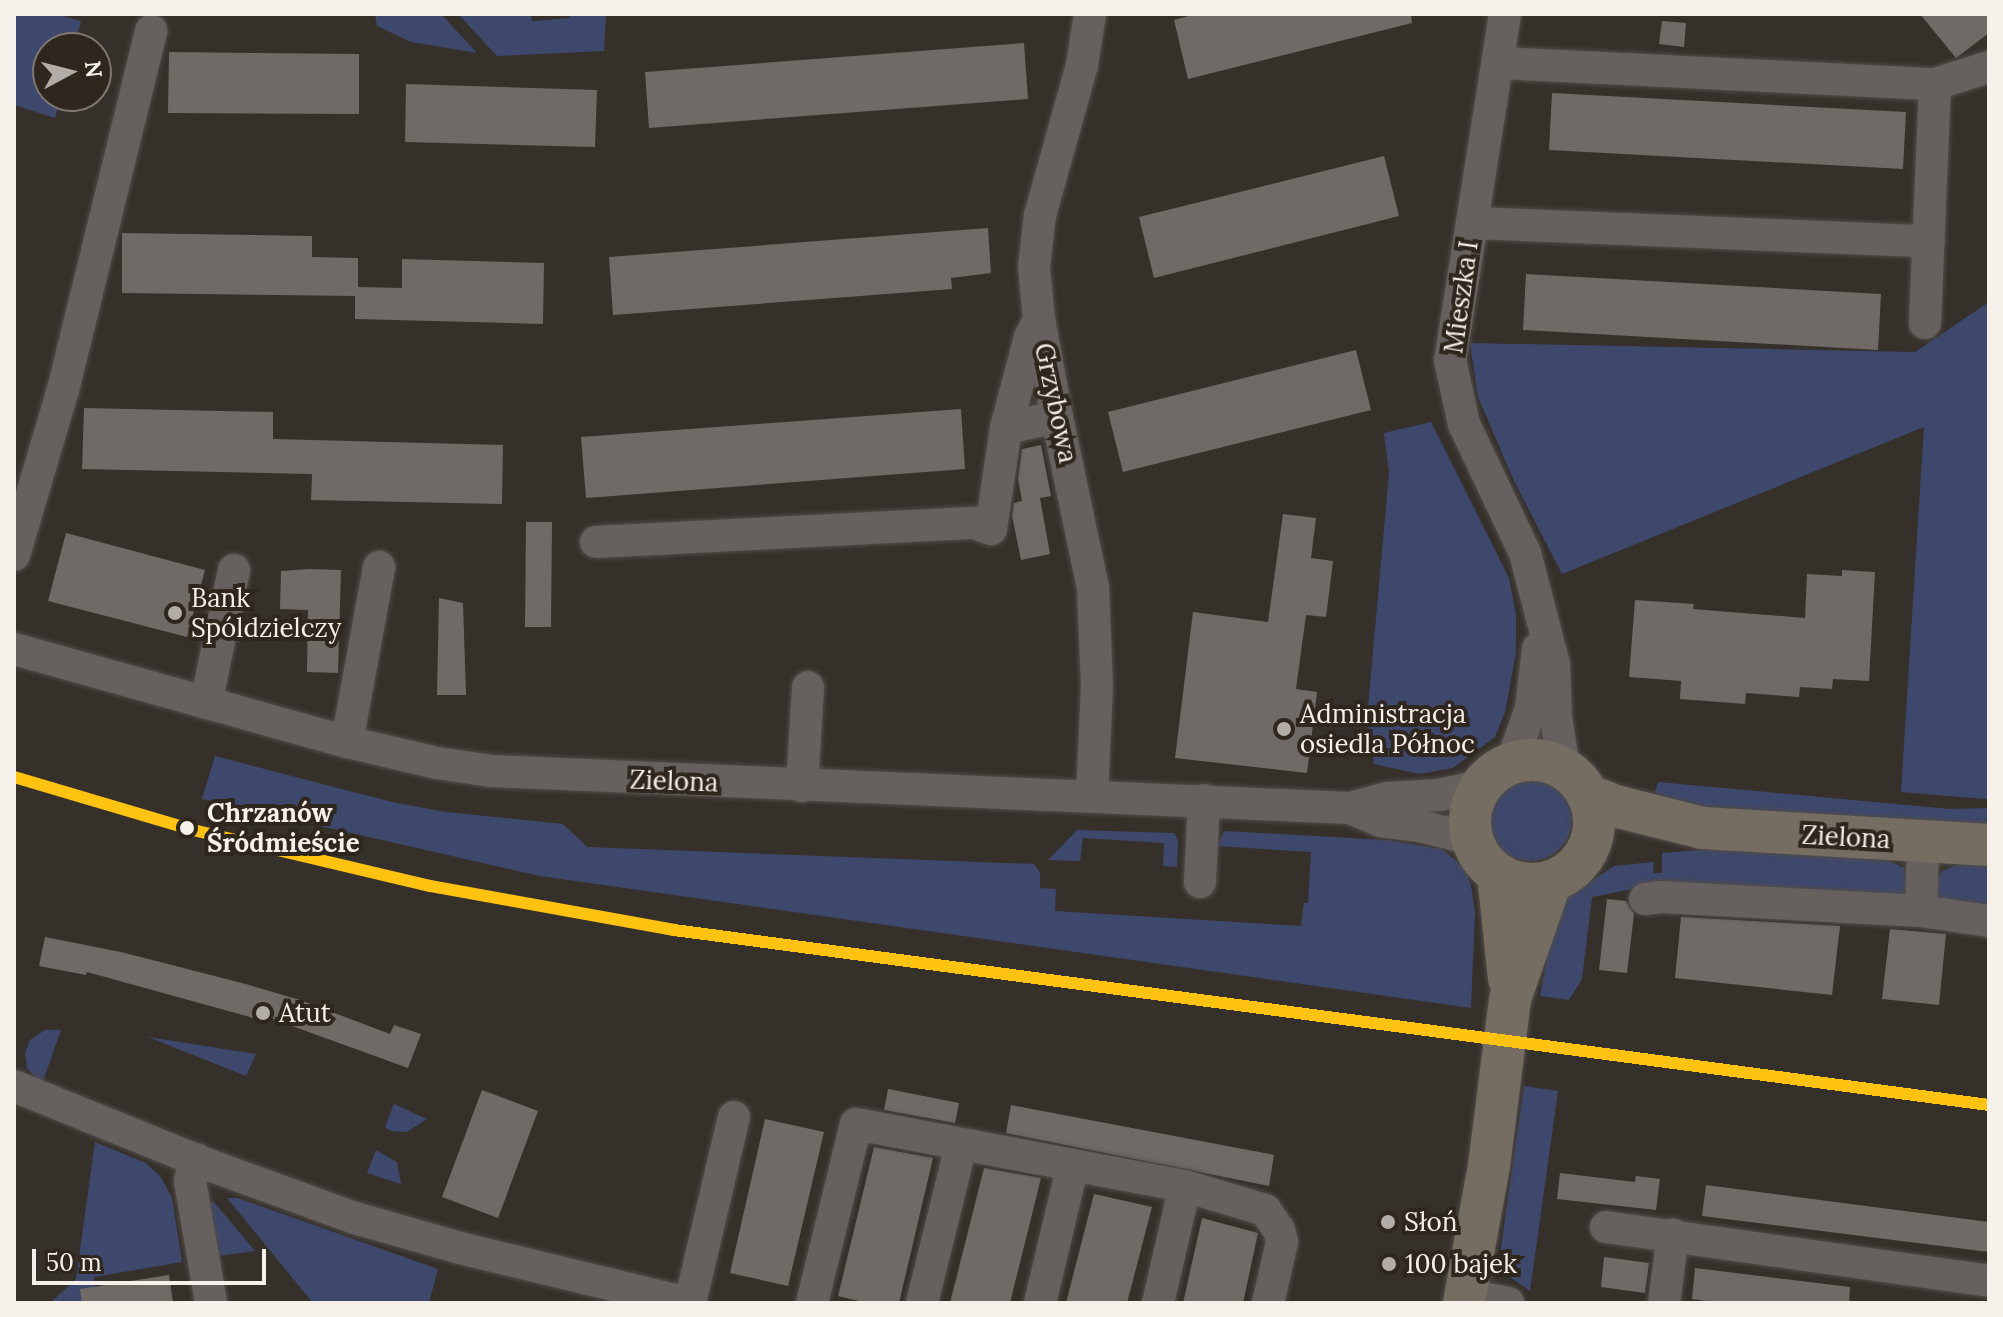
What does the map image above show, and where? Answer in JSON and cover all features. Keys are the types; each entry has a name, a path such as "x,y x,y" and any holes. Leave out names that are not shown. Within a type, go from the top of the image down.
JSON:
{"main road":[{"path":"1538,759 1576,781 1594,820 1586,853 1575,867 1551,881 1529,884 1498,874 1482,859 1472,839 1471,806 1496,774 1538,759"},
{"name":"Zielona","path":"1576,781 1615,806 1703,828 1989,845"},
{"name":"Zielona","path":"1586,853 1613,844 1703,828"},
{"path":"1498,874 1510,999"},
{"path":"1465,1299 1489,1166 1510,999 1551,881"}],"street":[{"name":"Grzybowa","path":"1090,14 1082,65 1040,215 1034,267 1039,319 1057,417 1093,588 1097,686 1092,796"},
{"name":"Mieszka I","path":"1505,14 1500,63 1450,360 1464,424 1525,553 1554,664 1556,717 1576,781"},
{"path":"14,555 63,390 151,31"},
{"path":"1500,63 1935,84 1989,67"},
{"path":"1925,323 1935,84"},
{"path":"1472,223 1929,241"},
{"path":"596,542 975,523 991,529 1006,428 1030,337 1039,319"},
{"path":"1006,428 1057,417"},
{"path":"347,742 379,567"},
{"path":"206,703 234,570"},
{"name":"Mieszka I","path":"1496,774 1531,708 1539,613"},
{"name":"Zielona","path":"14,649 347,742 437,763 492,771 1350,808 1388,798 1439,795 1496,774"},
{"path":"802,786 808,687"},
{"path":"1200,882 1204,800"},
{"name":"Zielona","path":"1350,808 1380,821 1415,825 1472,839"},
{"path":"1921,911 1923,842"},
{"path":"1645,899 1662,897 1921,911 1989,921"},
{"path":"14,1086 196,1159 400,1232 689,1303 734,1117"},
{"path":"812,1303 856,1124 1185,1186 1265,1210 1274,1220 1282,1242 1268,1303"},
{"path":"922,1303 961,1145"},
{"path":"196,1159 190,1181 211,1303"},
{"path":"1040,1303 1073,1165"},
{"path":"1158,1303 1185,1186"},
{"path":"1606,1227 1989,1281"},
{"path":"1664,1303 1673,1235"},
{"path":"1465,1299 1508,1303"}],"shaded area":[{"path":"14,14 55,14 81,21 78,32 32,32 32,111 14,105"},
{"path":"375,14 441,14 477,53 411,42 377,26"},
{"path":"458,14 531,14 532,21 569,18 570,14 606,14 604,51 497,56"},
{"path":"36,112 57,112 55,118"},
{"path":"1989,302 1989,799 1901,792 1924,427 1562,574 1514,481 1478,397 1470,343 1915,352"},
{"path":"1431,422 1509,578 1516,614 1516,653 1505,712 1495,737 1453,768 1419,774 1374,764 1367,718 1389,473 1384,433"},
{"path":"215,756 392,802 446,812 563,824 587,847 1034,864 1040,873 1040,888 1056,889 1055,911 1301,926 1304,903 1308,903 1311,852 1217,846 1224,831 1386,840 1442,849 1467,870 1472,891 1475,913 1471,1008 540,876 202,799"},
{"path":"1522,777 1538,777 1554,784 1565,795 1572,819 1569,835 1560,849 1538,861 1522,861 1506,854 1495,843 1488,827 1488,811 1495,795 1506,784"},
{"path":"1658,782 1950,809 1989,808 1989,825 1651,804"},
{"path":"1077,830 1174,833 1178,841 1177,867 1163,866 1164,843 1083,838 1080,861 1048,860"},
{"path":"1803,850 1879,856 1904,868 1908,880 1903,899 1643,887 1592,897 1582,979 1569,1000 1540,996 1553,926 1566,898 1614,866 1654,862 1653,873 1662,873 1662,853"},
{"path":"1970,860 1989,861 1989,918 1966,916 1936,896 1935,885 1942,871"},
{"path":"45,1030 61,1030 42,1084 27,1068 25,1053 30,1040"},
{"path":"148,1037 256,1054 246,1076"},
{"path":"1524,1086 1558,1091 1530,1291 1504,1273 1500,1254"},
{"path":"394,1104 427,1119 407,1132 391,1131 385,1127"},
{"path":"95,1142 146,1163 160,1176 172,1198 182,1262 94,1277 98,1303 50,1303 76,1279"},
{"path":"376,1150 397,1162 401,1184 367,1173"},
{"path":"227,1198 238,1198 438,1269 429,1303 313,1303"},
{"path":"213,1201 255,1251 211,1257 202,1210"}],"building":[{"path":"1196,14 1411,14 1412,23 1188,79 1174,20"},
{"path":"1920,14 1989,14 1989,33 1956,58"},
{"path":"1662,21 1686,23 1684,47 1659,44"},
{"path":"1024,43 1028,99 649,128 645,72"},
{"path":"169,52 359,54 359,114 168,113"},
{"path":"406,84 597,90 595,147 405,142"},
{"path":"1552,93 1906,112 1903,169 1549,150"},
{"path":"1384,156 1399,216 1154,278 1139,217"},
{"path":"988,228 991,273 951,278 952,289 613,315 609,257"},
{"path":"122,233 312,236 312,257 358,258 358,287 402,288 402,259 544,263 543,324 355,319 355,296 122,293"},
{"path":"1526,274 1881,294 1878,350 1523,330"},
{"path":"1356,350 1371,410 1123,472 1108,412"},
{"path":"84,408 273,412 273,439 503,445 502,504 311,500 312,474 82,469"},
{"path":"961,409 965,469 586,498 581,437"},
{"path":"1041,445 1051,496 1040,498 1050,554 1021,560 1012,516 1014,503 1022,501 1018,479 1022,449"},
{"path":"1283,514 1316,518 1311,558 1333,561 1326,617 1306,615 1296,689 1317,692 1307,773 1175,758 1193,612 1268,622"},
{"path":"526,522 552,522 551,627 525,627"},
{"path":"66,533 205,570 187,637 48,601"},
{"path":"341,570 338,673 307,672 308,610 280,609 281,571"},
{"path":"1842,570 1875,572 1869,681 1833,679 1832,689 1800,687 1799,697 1746,693 1745,704 1680,699 1681,681 1629,677 1635,600 1694,604 1693,609 1805,618 1807,574 1842,576"},
{"path":"439,598 463,603 466,695 437,695"},
{"path":"1607,899 1626,901 1634,914 1627,973 1599,970"},
{"path":"1681,917 1840,926 1832,995 1675,978"},
{"path":"1890,929 1946,934 1939,1005 1882,999"},
{"path":"45,937 121,952 242,983 300,1000 390,1034 394,1025 421,1034 408,1068 270,1018 268,1022 87,972 86,975 39,966"},
{"path":"888,1089 959,1103 955,1123 884,1110"},
{"path":"482,1090 538,1111 498,1218 442,1197"},
{"path":"1011,1105 1274,1155 1269,1186 1006,1133"},
{"path":"765,1119 824,1132 788,1286 730,1273"},
{"path":"874,1147 933,1158 899,1303 867,1303 838,1296"},
{"path":"984,1168 1041,1178 1010,1303 950,1303"},
{"path":"1560,1173 1635,1182 1636,1176 1660,1179 1656,1210 1557,1199"},
{"path":"1706,1185 1989,1222 1989,1252 1702,1216"},
{"path":"1094,1194 1152,1207 1127,1303 1066,1303"},
{"path":"1202,1218 1258,1233 1243,1303 1183,1303"},
{"path":"1604,1257 1649,1263 1645,1293 1601,1287"},
{"path":"1695,1268 1850,1287 1849,1303 1721,1303 1692,1299"},
{"path":"169,1275 173,1303 82,1303 80,1289"}],"transit line":[{"path":"14,777 193,830 430,886 674,930 1989,1105"}],"place":[{"name":"Bank Spóldzielczy","path":"175,613"},
{"name":"Administracja osiedla Północ","path":"1284,729"},
{"name":"Chrzanów Śródmieście","path":"187,828"},
{"name":"Atut","path":"263,1013"},
{"name":"Słoń","path":"1388,1222"},
{"name":"100 bajek","path":"1389,1264"}]}
